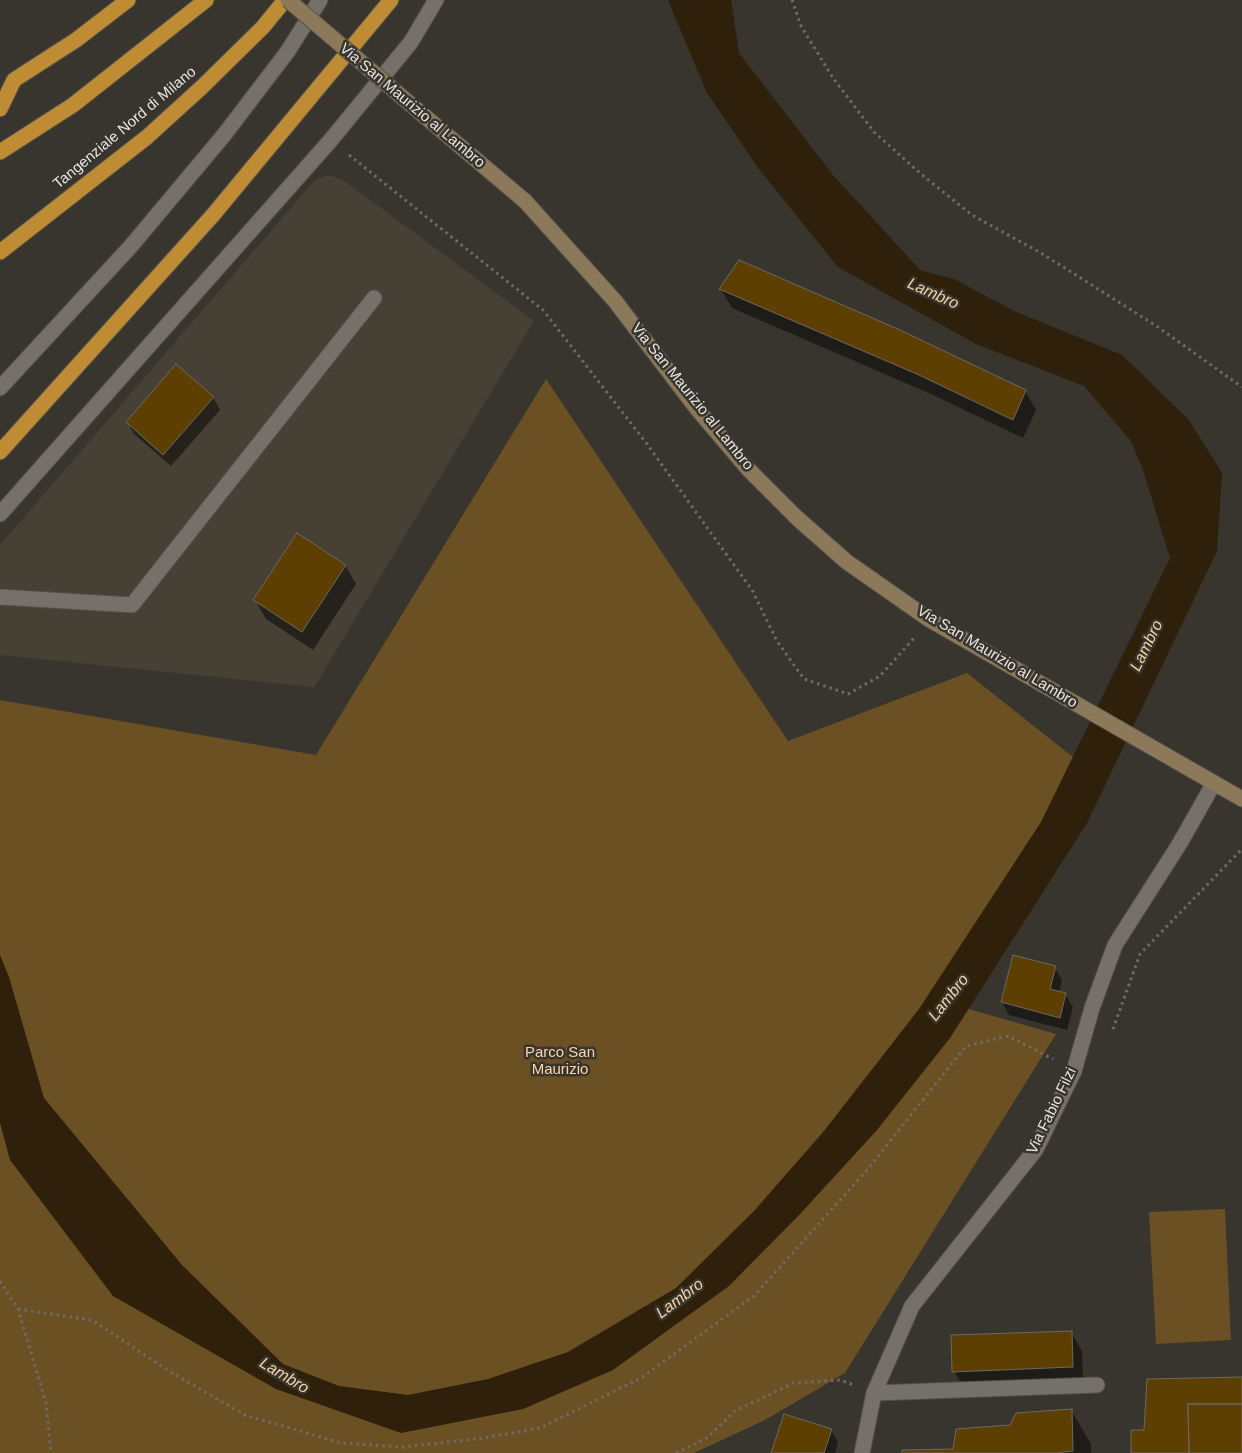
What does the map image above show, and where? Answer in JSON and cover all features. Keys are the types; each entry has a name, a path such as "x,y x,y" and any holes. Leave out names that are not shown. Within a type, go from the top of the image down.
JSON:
{"highway":[{"path":"0,109 14,80 76,40 128,0"},
{"path":"0,152 73,105 206,0"},
{"name":"Tangenziale Nord di Milano","path":"0,252 154,130 202,87 263,27 286,0"},
{"path":"0,452 213,214 391,0"}],"main road":[{"name":"Via San Maurizio al Lambro","path":"286,0 525,201 615,301 698,410 749,470 797,518 847,562 930,620 1136,740 1242,799"}],"street":[{"path":"0,388 130,246 224,135 288,51 320,0"},
{"path":"0,514 330,140 411,42 436,0"},
{"path":"0,596 132,606 374,298"},
{"name":"Via Fabio Filzi","path":"862,1453 874,1394 912,1306 1036,1150 1074,1071 1092,1008 1115,945 1180,844 1214,783"},
{"path":"874,1394 1097,1385"}],"path":[{"path":"792,0 801,26 833,78 874,132 921,174 972,215 1041,253 1147,320 1242,387"},
{"path":"330,140 543,310 647,444 752,590 777,642 804,679 848,694 880,676 930,620"},
{"path":"1109,1038 1140,954 1242,849"},
{"path":"18,1310 92,1320 172,1373 245,1415 341,1442 401,1447 484,1438 540,1428 641,1378 754,1296 867,1170 966,1046 1008,1036 1074,1071"},
{"path":"0,1281 18,1310 46,1404 51,1453"},
{"path":"676,1453 707,1438 735,1411 794,1383 840,1380 874,1394"}],"shaded area":[{"path":"329,175 343,180 534,321 314,687 0,655 0,545 315,180"}],"green space":[{"name":"Parco San Maurizio","path":"546,379 788,741 967,673 1093,773 951,1004 1056,1034 845,1373 765,1420 694,1453 0,1453 0,700 316,755"},
{"path":"1225,1209 1231,1340 1156,1344 1149,1212"}],"water":[{"name":"Lambro","path":"668,0 731,0 739,53 833,175 920,270 954,279 1014,311 1122,355 1189,420 1222,473 1217,551 1087,823 950,1038 877,1130 801,1213 729,1286 613,1370 523,1409 401,1433 276,1389 113,1296 10,1160 0,1123 0,955 9,977 44,1098 182,1265 283,1364 339,1386 408,1395 488,1379 568,1352 676,1288 754,1211 824,1131 919,1009 1041,822 1170,558 1143,470 1131,441 1084,386 976,344 838,267 758,168 706,91"}],"building":[{"path":"739,260 900,330 1026,390 1013,420 919,375 719,289"},
{"path":"176,364 214,397 163,455 126,422"},
{"path":"297,533 346,565 302,632 253,600"},
{"path":"1013,955 1056,966 1050,989 1066,993 1060,1018 1001,1002"},
{"path":"1072,1331 1073,1367 952,1372 951,1335"},
{"path":"1242,1377 1242,1404 1188,1404 1189,1453 1131,1453 1131,1430 1144,1430 1147,1379"},
{"path":"1188,1404 1242,1404 1242,1453 1189,1453"},
{"path":"1072,1409 1073,1451 1056,1453 902,1453 902,1450 953,1449 956,1429 1010,1425 1016,1413"},
{"path":"784,1414 832,1429 824,1453 771,1453"}]}
